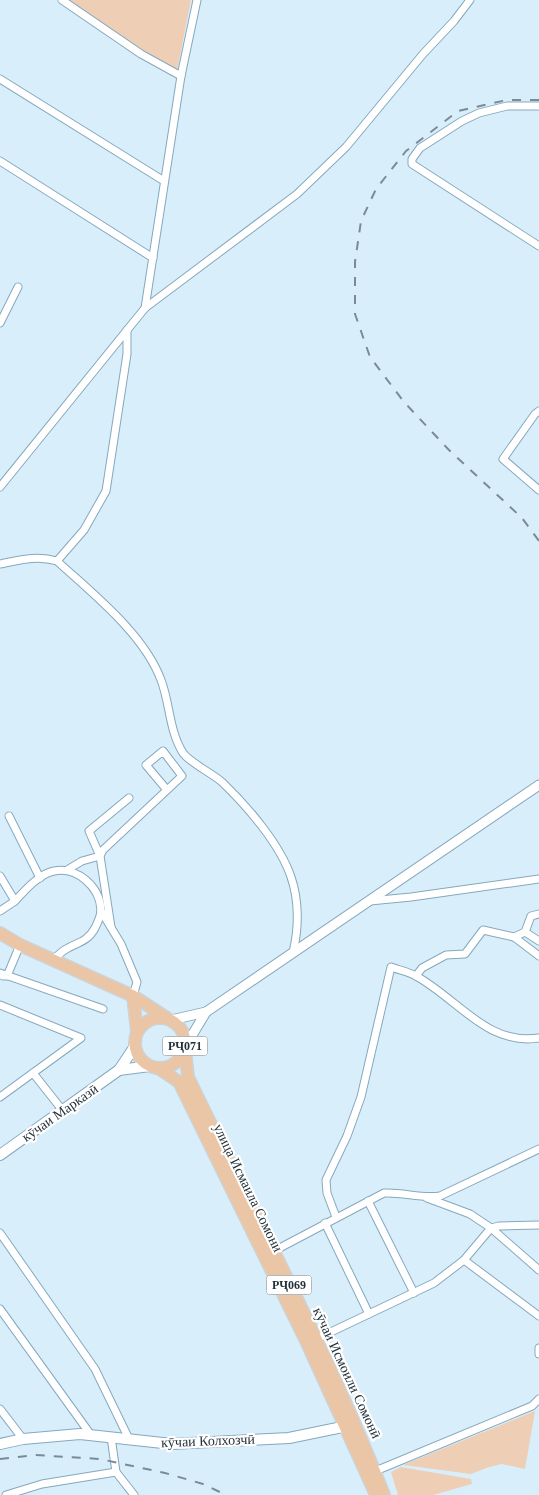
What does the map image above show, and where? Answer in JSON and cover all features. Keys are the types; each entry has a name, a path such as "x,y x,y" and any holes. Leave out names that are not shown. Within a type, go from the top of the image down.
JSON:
{"main road":[{"path":"0,933 20,945 133,996 169,1019"},
{"path":"119,1070 135,1046 137,1032 133,996"},
{"name":"РҶ071","path":"135,1046 143,1061 154,1067 165,1068 178,1061 185,1048 183,1031 169,1019 153,1018 146,1022 137,1032"},
{"name":"кӯчаи Исмоили Сомонӣ","path":"185,1048 188,1077 371,1473 384,1495"},
{"path":"119,1070 154,1067"},
{"name":"улица Исмаила Сомони","path":"154,1067 179,1082 269,1253"},
{"name":"кӯчаи Марказӣ","path":"0,1155 119,1070"},
{"name":"кӯчаи Колхозчӣ","path":"0,1444 23,1439 80,1434 172,1444 289,1438 350,1425"},
{"name":"РҶ069","path":"371,1473 376,1495"}],"street":[{"path":"62,0 141,54 181,76"},
{"path":"145,308 181,76 197,0"},
{"path":"0,487 145,308 297,194 346,147 470,0"},
{"path":"0,79 164,182"},
{"path":"539,106 507,106 480,113 462,121 420,148 412,159 412,164 539,246"},
{"path":"0,161 153,258"},
{"path":"0,322 18,287"},
{"path":"57,561 84,530 106,492 127,354 127,330"},
{"path":"539,411 504,459 539,490"},
{"path":"0,564 26,558 44,557 57,561 111,611 146,651 161,680 175,733 183,754 220,781 245,806 279,852 291,877 296,904 297,935 293,952"},
{"path":"100,856 103,850 182,776 163,752 146,764 167,790"},
{"path":"169,1019 206,1012 539,785"},
{"path":"111,928 100,856 89,831 129,798"},
{"path":"9,816 40,878"},
{"path":"67,870 82,860 100,856"},
{"path":"0,910 15,901 40,878 52,871 67,870 84,878 95,890 101,911 121,944 137,982 133,996"},
{"path":"0,876 15,901"},
{"path":"367,902 539,879"},
{"path":"52,960 67,948 83,942 94,929 101,911"},
{"path":"514,937 525,932 531,916 539,914"},
{"path":"416,976 422,968 446,955 464,954 483,930 514,937 539,956"},
{"path":"525,932 539,941"},
{"path":"20,945 2,975 103,1009"},
{"path":"336,1217 327,1193 326,1180 347,1136 361,1097 391,967 416,976 491,1031 510,1038 529,1040 539,1038"},
{"path":"0,1005 81,1038 0,1098"},
{"path":"185,1048 206,1012"},
{"path":"33,1073 63,1110"},
{"path":"427,1198 440,1196 539,1149"},
{"path":"269,1253 384,1193 397,1192 427,1198 470,1214 491,1228 539,1270"},
{"path":"368,1201 414,1293"},
{"path":"325,1224 369,1314"},
{"path":"311,1341 434,1283 464,1260 491,1228 539,1225"},
{"path":"0,1233 95,1369 128,1439"},
{"path":"464,1260 539,1316"},
{"path":"0,1309 91,1435"},
{"path":"539,1348 539,1354"},
{"path":"371,1473 532,1406 539,1399"},
{"path":"0,1409 23,1439"},
{"path":"111,1437 116,1472 133,1495"},
{"path":"6,1495 42,1484 116,1472"}],"shaded area":[{"path":"68,0 191,0 177,71 146,53"},
{"path":"535,1411 525,1469 502,1464 471,1474 403,1465"},
{"path":"401,1467 471,1479 472,1484 433,1495 398,1495 391,1472"}],"railway":[{"path":"539,100 507,100 458,111 406,151 376,189 361,221 355,262 355,314 370,357 404,402 449,450 522,518 539,541"},
{"path":"0,1459 35,1455 100,1459 165,1473 203,1484 226,1495"}]}
